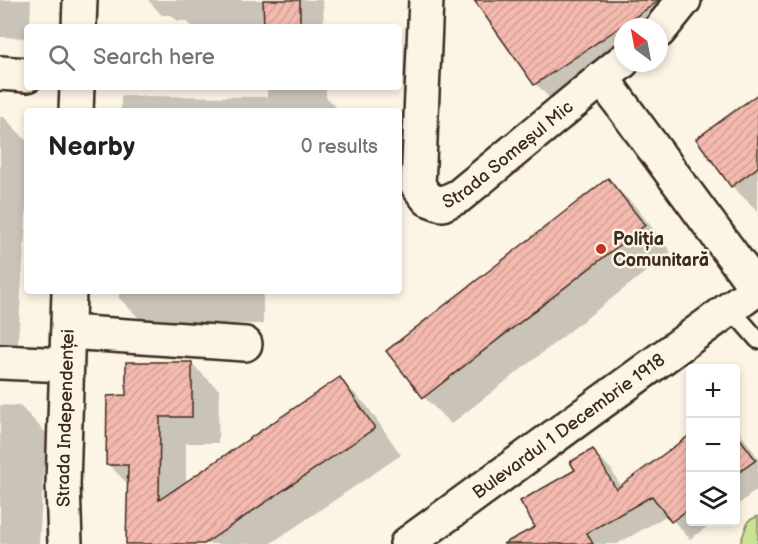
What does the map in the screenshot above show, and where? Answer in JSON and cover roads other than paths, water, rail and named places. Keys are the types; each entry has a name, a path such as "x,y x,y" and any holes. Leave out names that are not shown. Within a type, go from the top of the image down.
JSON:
{"street":[{"path":"79,24 80,0"},
{"name":"Strada Someșul Mic","path":"426,0 418,186 428,200 442,204 459,196 613,69"},
{"path":"668,20 684,0"},
{"path":"613,69 757,289"},
{"path":"0,73 24,75"},
{"path":"76,108 77,90"},
{"name":"Bulevardul 1 Decembrie 1918","path":"407,544 757,289"},
{"name":"Strada Independenței","path":"65,544 63,484 69,294"},
{"path":"68,332 245,344"},
{"path":"0,363 66,365"}],"lane":[{"path":"730,308 758,340"}],"place":[{"name":"Poliția Comunitară","path":"601,249"}]}
